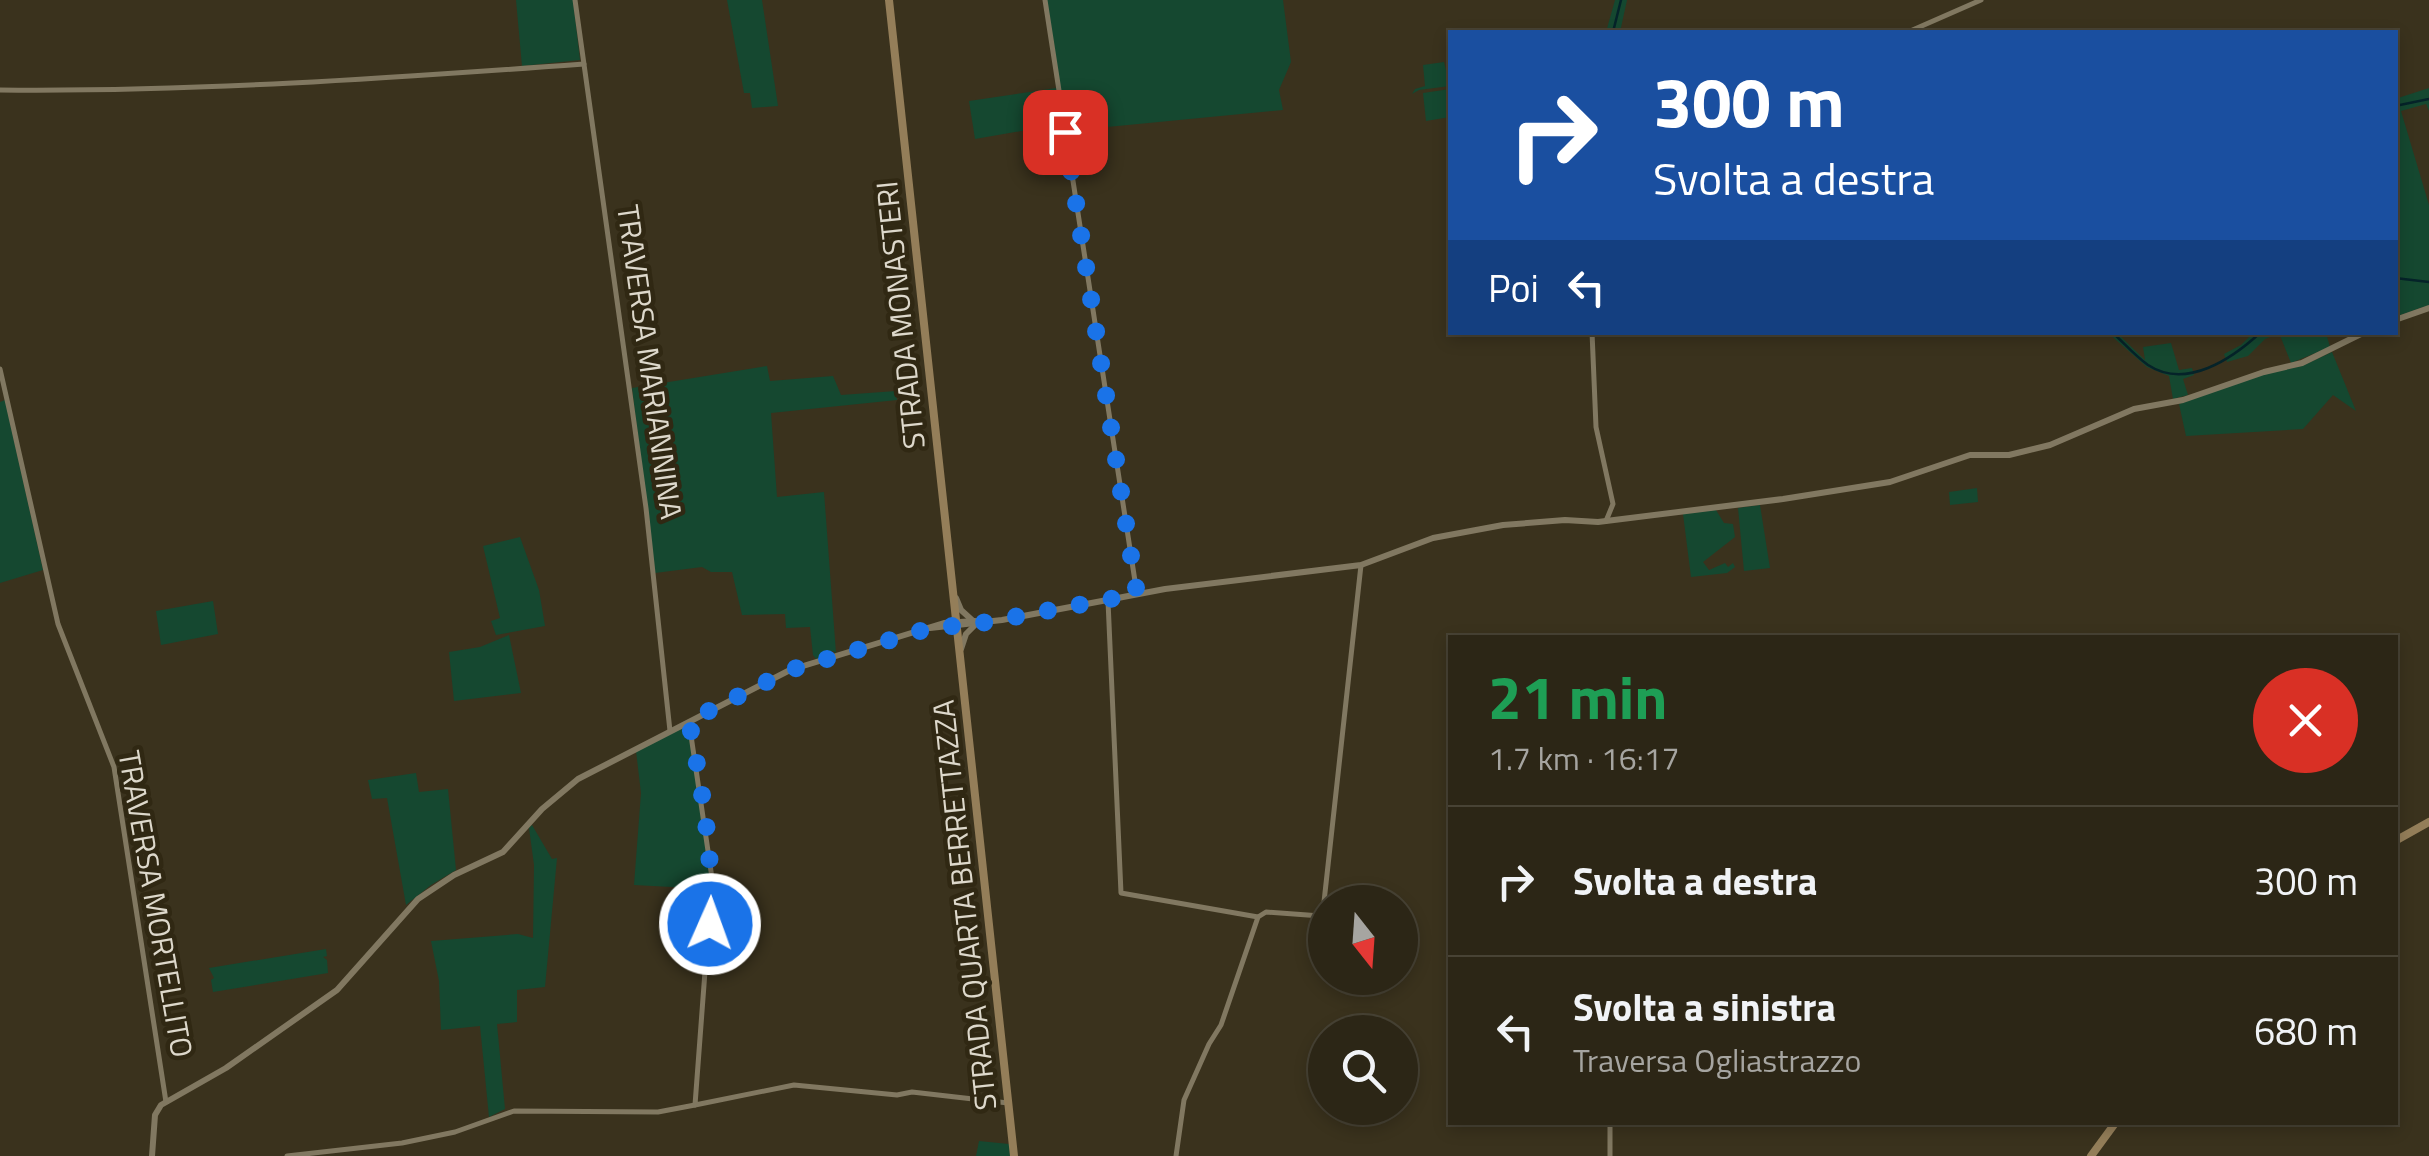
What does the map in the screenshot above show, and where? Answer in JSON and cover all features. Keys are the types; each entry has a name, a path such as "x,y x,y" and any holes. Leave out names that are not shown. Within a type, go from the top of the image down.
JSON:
{"main road":[{"name":"STRADA MONASTERI","path":"889,0 957,624"},
{"name":"STRADA QUARTA BERRETTAZZA","path":"957,624 1014,1156"},
{"path":"2398,839 2429,822"},
{"path":"2090,1156 2114,1125"}],"street":[{"name":"TRAVERSA MARIANNINA","path":"576,0 646,508 670,731"},
{"path":"1044,0 1137,594"},
{"path":"1913,30 1982,0"},
{"path":"0,90 132,91 584,64"},
{"path":"2398,319 2429,308"},
{"path":"1592,335 1596,427 1612,504 1606,521"},
{"path":"152,1156 155,1115 166,1102 216,1075 338,990 418,899 454,875 503,852 542,809 578,779 790,670 942,625 986,622 1137,594 1361,565 1449,534 1504,525 1624,519 1890,482 1970,455 2010,455 2034,450 2134,409 2183,400 2220,385 2302,364 2359,335"},
{"name":"TRAVERSA MORTELLITO","path":"0,369 58,624 114,767 166,1102"},
{"path":"1176,1156 1184,1100 1221,1025 1258,917 1266,912 1322,916 1361,565"},
{"path":"954,592 961,610 974,622"},
{"path":"942,625 952,612 954,592"},
{"path":"1108,601 1121,893 1258,917"},
{"path":"960,650 974,622"},
{"path":"942,625 960,650"},
{"path":"689,721 712,878 695,1104"},
{"path":"287,1156 402,1143 455,1132 514,1111 658,1112 794,1086 897,1095 912,1092 1008,1103"},
{"path":"1610,1125 1610,1156"}],"green space":[{"path":"516,0 573,0 580,60 522,66"},
{"path":"727,0 762,0 778,106 752,108 750,93 744,93"},
{"path":"1046,0 1283,0 1291,62 1279,90 1283,110 1066,131"},
{"path":"1615,0 1627,0 1620,30 1607,30"},
{"path":"1444,62 1448,86 1412,94 1425,86 1423,65"},
{"path":"1056,88 1062,124 975,139 969,101"},
{"path":"2429,88 2429,111 2426,104 2401,111 2429,205 2429,305 2398,316 2398,98"},
{"path":"1448,89 1448,117 1426,121 1423,93"},
{"path":"2110,335 2119,335 2145,360 2143,347 2171,343 2179,370 2192,368 2194,375 2183,379 2188,395 2173,399 2169,376 2147,367"},
{"path":"2251,335 2275,335 2248,356 2227,362 2224,354"},
{"path":"2280,335 2327,335 2330,347 2291,363"},
{"path":"2332,352 2356,411 2333,395 2303,429 2186,436 2179,404 2263,374 2302,366"},
{"path":"767,366 770,381 833,376 841,395 896,391 897,400 771,413 777,497 824,492 836,653 816,659 810,627 786,628 785,614 742,615 732,572 711,572 702,567 655,573 632,388"},
{"path":"5,400 43,570 0,583 0,402"},
{"path":"1977,488 1978,502 1950,505 1949,492"},
{"path":"1760,505 1770,568 1744,571 1738,508"},
{"path":"1716,510 1724,523 1733,524 1735,537 1703,562 1709,570 1725,563 1735,567 1727,573 1691,577 1683,514"},
{"path":"520,537 539,590 545,626 496,635 491,621 500,618 483,546"},
{"path":"213,601 218,634 161,645 156,611"},
{"path":"509,635 521,693 454,701 449,652 480,647"},
{"path":"684,727 690,730 710,872 709,889 634,885 641,793 636,751"},
{"path":"416,773 419,792 448,789 456,870 406,905 387,798 372,799 368,780"},
{"path":"532,825 552,859 557,858 545,987 517,990 517,1022 497,1024 505,1109 489,1117 480,1026 441,1030 439,981 431,941 518,934 533,938 534,865 529,828"},
{"path":"326,949 327,956 323,957 328,973 213,992 214,978 209,968"},
{"path":"979,1141 1009,1144 1010,1156 976,1156"}],"waterway":[{"path":"1614,30 1621,0"},
{"path":"2398,105 2429,99"},
{"path":"2398,278 2429,282"},
{"path":"2115,335 2148,365 2178,374 2193,373 2223,361 2257,335"}],"route":[{"path":"710,924 709,839 689,721 790,670 930,628 1002,620 1137,594 1065,132"}]}
